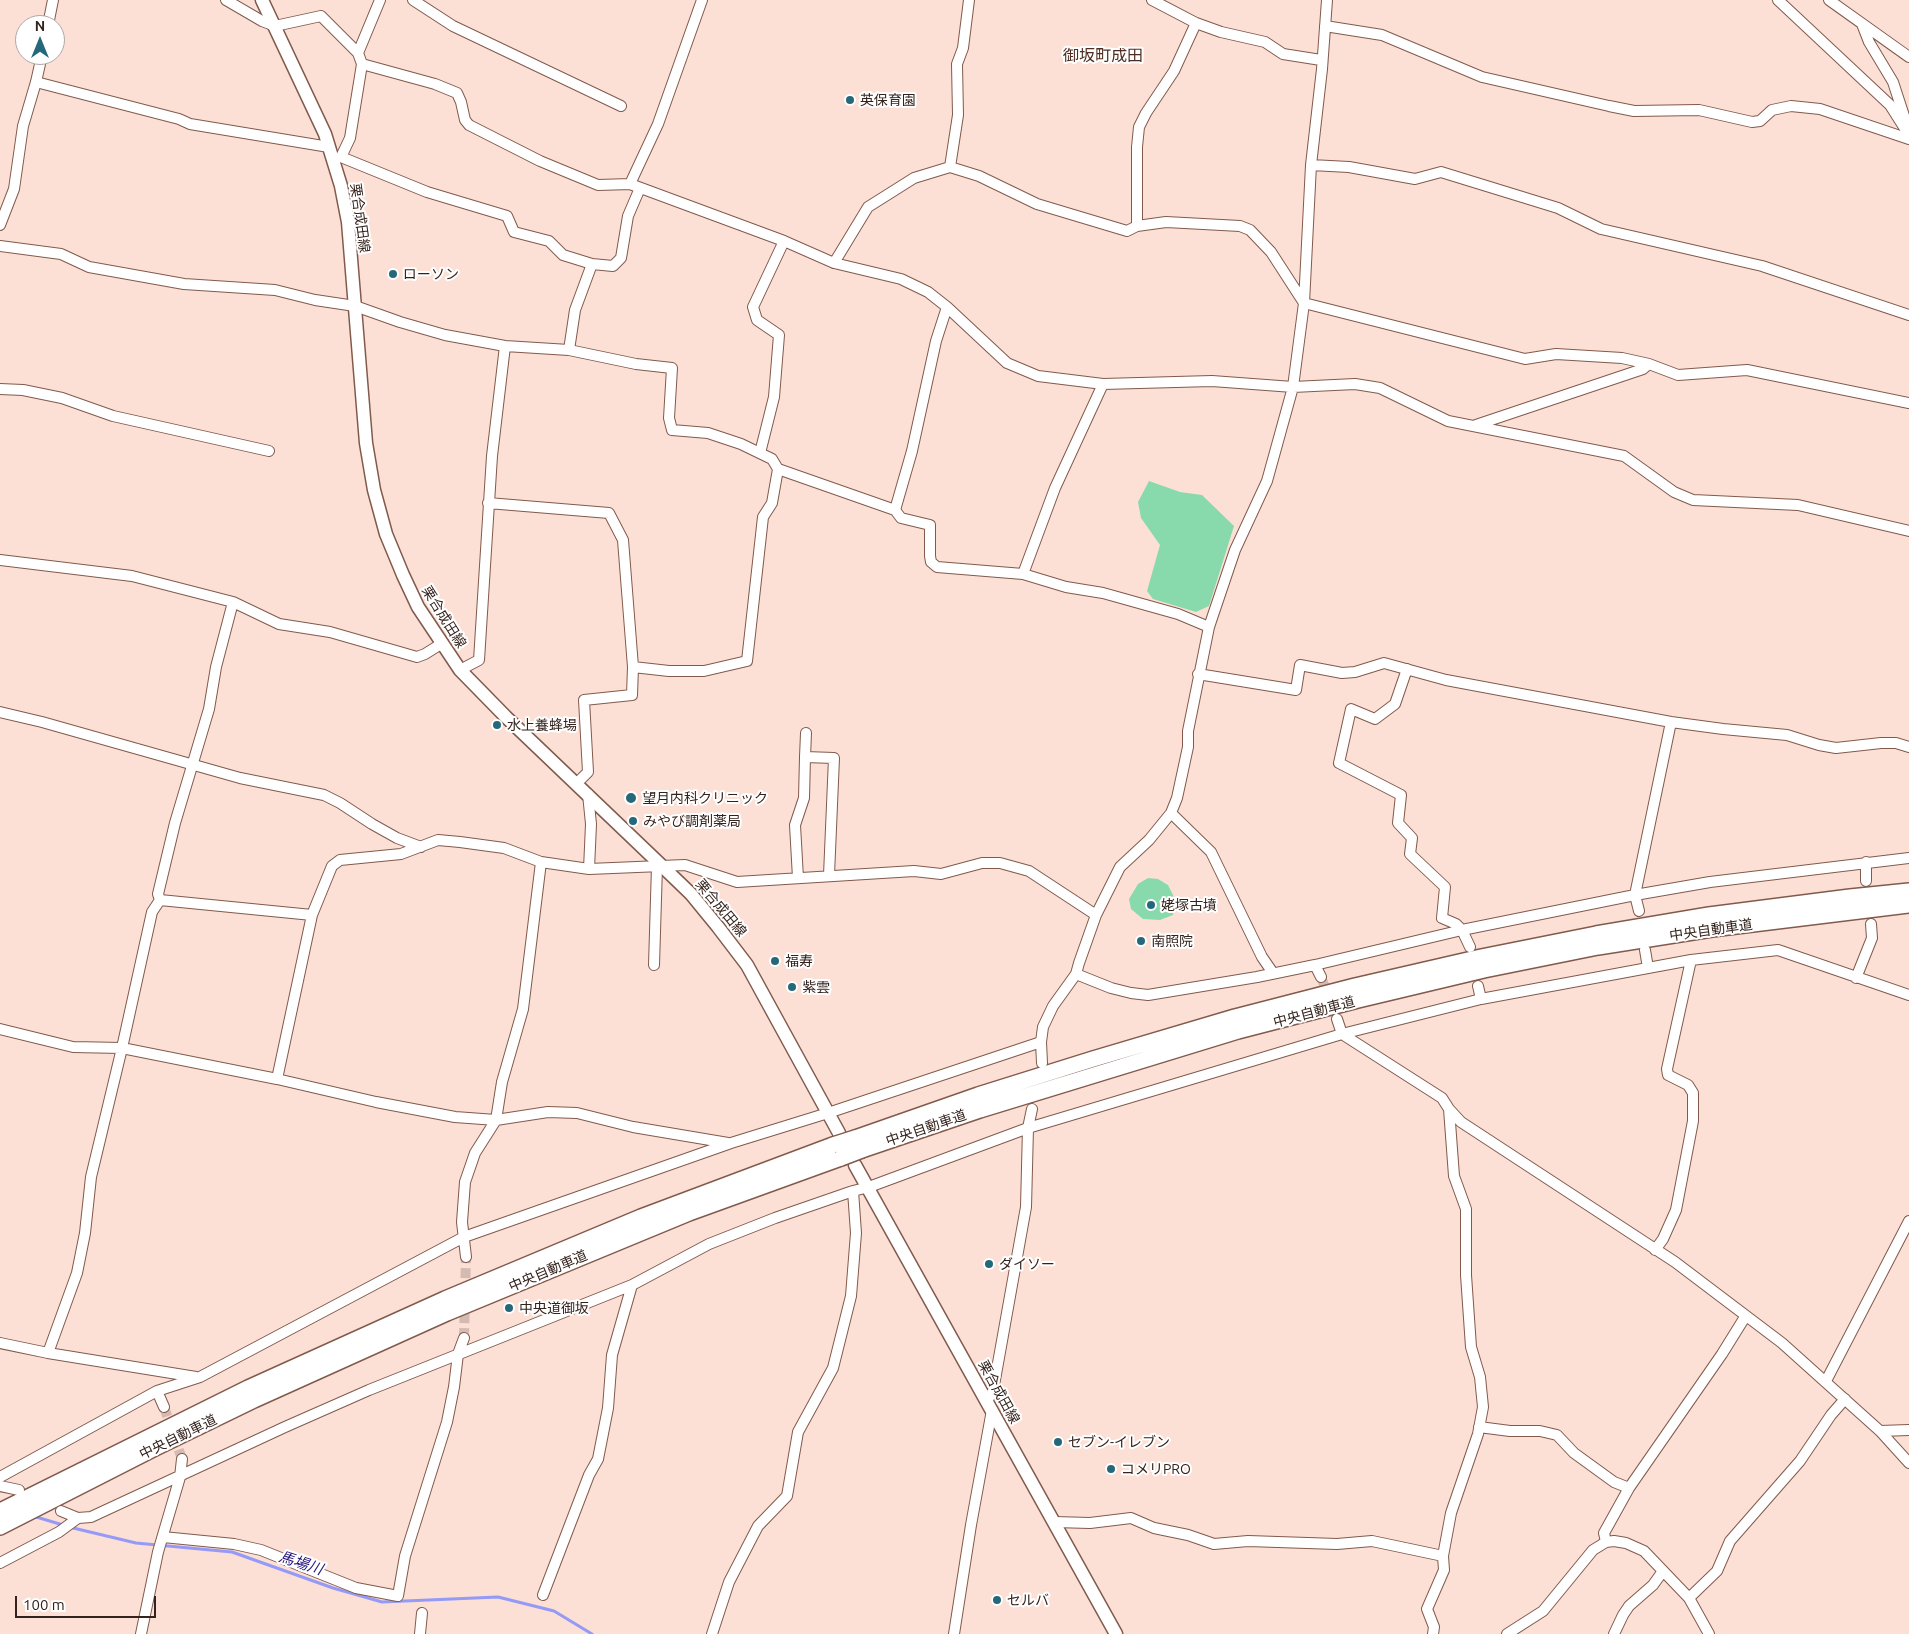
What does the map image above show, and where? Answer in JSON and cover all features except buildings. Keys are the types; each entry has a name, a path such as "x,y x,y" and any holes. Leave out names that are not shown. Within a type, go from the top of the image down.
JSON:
{"highway":[{"name":"中央自動車道","path":"858,1144 996,1090 1207,1026 1355,986 1462,961 1596,934 1710,915 1909,891"},
{"name":"中央自動車道","path":"0,1511 20,1495 248,1388 479,1284 641,1217 838,1145 858,1144 980,1110 1238,1032 1358,1000 1465,975 1598,947 1712,929 1909,905"},
{"name":"中央自動車道","path":"0,1527 254,1400 447,1313 689,1213 838,1145"}],"main road":[{"name":"栗合成田線","path":"262,0 334,153 348,222 366,443 376,501 402,576 418,607 460,670 696,901 748,965 828,1113 838,1145"},
{"name":"栗合成田線","path":"855,1165 1116,1634"}],"street":[{"path":"50,15 53,0"},
{"path":"226,0 275,26 321,16 358,53 362,64 350,138 334,153"},
{"path":"358,53 380,0"},
{"path":"413,0 453,26 621,106"},
{"path":"36,82 179,119 190,124 334,153 427,192 507,216 514,232 549,241 563,255 592,264 613,266 621,258 635,186 702,0"},
{"path":"950,167 958,115 957,64 963,48 969,0"},
{"path":"1152,0 1196,23 1221,32 1265,42 1283,54 1321,60"},
{"path":"1042,1063 1041,1042 1043,1027 1053,1006 1076,974 1078,963 1096,915 1120,867 1149,840 1171,813 1177,798 1188,747 1188,731 1198,674 1209,627 1235,550 1267,481 1293,387 1304,303 1310,165 1325,26 1326,0"},
{"path":"1778,0 1890,105 1909,137"},
{"path":"1829,0 1909,57"},
{"path":"1137,226 1137,147 1139,127 1174,71 1196,23"},
{"path":"1862,24 1869,42 1894,82 1909,130"},
{"path":"1325,26 1382,35 1482,77 1609,106 1634,110 1699,110 1752,122 1760,121 1772,110 1791,106 1820,109 1909,137"},
{"path":"362,64 435,84 457,93 465,120 469,125 540,160 598,185 635,186 784,241 834,263 901,279 928,292 947,307 1007,363 1038,376 1103,384 1212,381 1293,387 1355,384 1380,388 1448,421 1624,456 1674,492 1693,500 1798,505 1909,531"},
{"path":"0,225 14,189 23,126 40,65"},
{"path":"1310,165 1349,167 1415,179 1441,172 1558,208 1601,230 1762,266 1909,315"},
{"path":"834,263 868,207 914,178 950,167 979,176 1037,204 1127,230 1137,226 1173,222 1240,226 1250,230 1271,252 1304,303 1525,359 1556,354 1622,358 1649,364 1678,375 1747,370 1909,403"},
{"path":"760,452 774,397 779,335 757,320 753,307 784,241"},
{"path":"0,246 61,254 89,267 184,284 275,290 315,300 355,306 445,335 505,346 569,350 636,364 672,368 669,418 672,430 708,433 760,452 772,459 778,469 895,510 901,518 930,525 931,562 937,566 1023,574 1066,587 1103,593 1178,614 1209,627"},
{"path":"569,350 575,310 592,264"},
{"path":"895,510 912,451 936,340 947,307"},
{"path":"460,670 478,660 488,503 505,346"},
{"path":"1475,425 1642,369 1649,364"},
{"path":"1023,574 1055,488 1103,384"},
{"path":"0,389 23,390 62,398 113,416 269,451"},
{"path":"633,667 669,671 704,671 747,661 763,517 772,503 778,469"},
{"path":"488,503 609,513 623,540 633,667 632,695 584,700 588,772 577,783"},
{"path":"0,560 132,576 233,602 279,624 330,632 417,657 442,644"},
{"path":"160,900 158,894 175,823 209,709 216,667 233,602"},
{"path":"1198,674 1296,690 1300,665 1342,673 1384,664 1446,680 1671,722 1787,735 1819,746 1836,748 1896,743 1909,747"},
{"path":"1407,669 1395,704 1375,719 1351,709 1339,763 1402,795 1398,823 1412,838 1410,854 1444,887 1442,918 1456,924 1462,930 1470,947"},
{"path":"0,712 240,778 324,795 397,838 421,847"},
{"path":"1639,911 1635,895 1671,722"},
{"path":"798,878 795,825 804,798 806,733"},
{"path":"805,757 834,758 829,875"},
{"path":"588,794 591,824 589,869"},
{"path":"1171,813 1211,852 1262,957 1273,973"},
{"path":"278,1079 312,915 332,866 340,860 401,854 438,840 504,848 541,862 589,869 685,865 737,882 914,871 941,874 982,863 1000,863 1029,871 1096,915"},
{"path":"1076,974 1111,988 1148,995 1315,965 1462,930 1635,895 1710,882 1909,858"},
{"path":"466,1257 462,1222 465,1182 475,1153 496,1120 502,1082 523,1009 541,862"},
{"path":"1866,862 1866,880"},
{"path":"654,965 660,866"},
{"path":"160,900 312,915"},
{"path":"48,1353 77,1273 85,1233 91,1177 152,912 160,900"},
{"path":"1856,978 1872,938 1871,924"},
{"path":"1645,950 1648,968"},
{"path":"0,1562 62,1529 75,1520 91,1517 285,1427 458,1354 632,1286 709,1244 853,1191 869,1188 1028,1128 1342,1034 1481,998 1691,960 1778,950 1909,995"},
{"path":"1655,1250 1663,1239 1676,1210 1693,1122 1693,1093 1688,1085 1668,1075 1667,1069 1691,960"},
{"path":"1315,965 1321,977"},
{"path":"1478,986 1481,998"},
{"path":"1336,1019 1342,1034 1442,1098 1449,1109 1462,1122 1675,1262 1782,1344 1826,1381 1880,1431 1909,1463"},
{"path":"0,1029 73,1047 122,1048 455,1117 496,1120 548,1112 577,1113 633,1128 731,1143"},
{"path":"0,1477 157,1391 200,1377 464,1237 731,1143 828,1113 1041,1042"},
{"path":"954,1634 990,1405 1026,1207 1028,1128 1032,1109"},
{"path":"1432,1634 1434,1627 1427,1609 1444,1570 1443,1556 1451,1513 1478,1434 1483,1407 1480,1377 1471,1347 1466,1275 1466,1210 1454,1176 1449,1109"},
{"path":"712,1634 729,1582 758,1526 787,1496 798,1432 833,1368 851,1296 856,1233 853,1191"},
{"path":"1826,1381 1906,1233 1909,1221"},
{"path":"543,1595 589,1475 598,1459 608,1408 612,1355 632,1286"},
{"path":"1606,1542 1604,1533 1629,1488 1722,1354 1745,1317"},
{"path":"162,1542 234,1544 261,1550 356,1588 398,1596 405,1556 447,1422 458,1354 464,1338"},
{"path":"0,1343 48,1353 200,1377"},
{"path":"157,1391 164,1407"},
{"path":"1689,1598 1717,1571 1730,1541 1800,1461 1831,1415 1845,1399"},
{"path":"1479,1427 1510,1431 1540,1431 1557,1435 1574,1453 1614,1482 1629,1488"},
{"path":"1880,1431 1909,1430"},
{"path":"141,1634 162,1542 180,1477 182,1459"},
{"path":"0,1486 20,1495"},
{"path":"61,1511 75,1520"},
{"path":"1054,1522 1090,1523 1131,1518 1154,1528 1188,1535 1214,1544 1248,1541 1337,1544 1372,1541 1443,1556"},
{"path":"1507,1634 1543,1611 1593,1550 1606,1542 1626,1543 1644,1551 1689,1598 1709,1634"},
{"path":"1614,1634 1629,1606 1653,1585 1663,1571"},
{"path":"420,1634 422,1613"}],"green space":[{"path":"1149,481 1180,492 1202,495 1234,526 1209,606 1196,612 1153,599 1147,591 1160,545 1141,518 1138,502"},
{"path":"1148,878 1158,879 1168,885 1175,899 1173,915 1160,920 1143,919 1131,909 1129,899 1138,884"}],"waterway":[{"name":"馬場川","path":"33,1516 63,1525"},
{"name":"馬場川","path":"69,1527 136,1543 232,1552 333,1588 382,1602 498,1597 554,1611 592,1634"}],"tunnel":[{"path":"1321,977 1337,1019"},
{"path":"464,1338 466,1257"},
{"path":"164,1407 182,1459"}],"place":[{"name":"英保育園","path":"850,100"},
{"name":"ローソン","path":"393,274"},
{"name":"水上養蜂場","path":"497,725"},
{"name":"望月内科クリニック","path":"631,798"},
{"name":"みやび調剤薬局","path":"633,821"},
{"name":"姥塚古墳","path":"1151,905"},
{"name":"南照院","path":"1141,941"},
{"name":"福寿","path":"775,961"},
{"name":"紫雲","path":"792,987"},
{"name":"ダイソー","path":"989,1264"},
{"name":"中央道御坂","path":"509,1308"},
{"name":"セブン-イレブン","path":"1058,1442"},
{"name":"コメリPRO","path":"1111,1469"},
{"name":"セルバ","path":"997,1600"}],"district":[{"name":"御坂町成田","path":"1103,56"}]}
